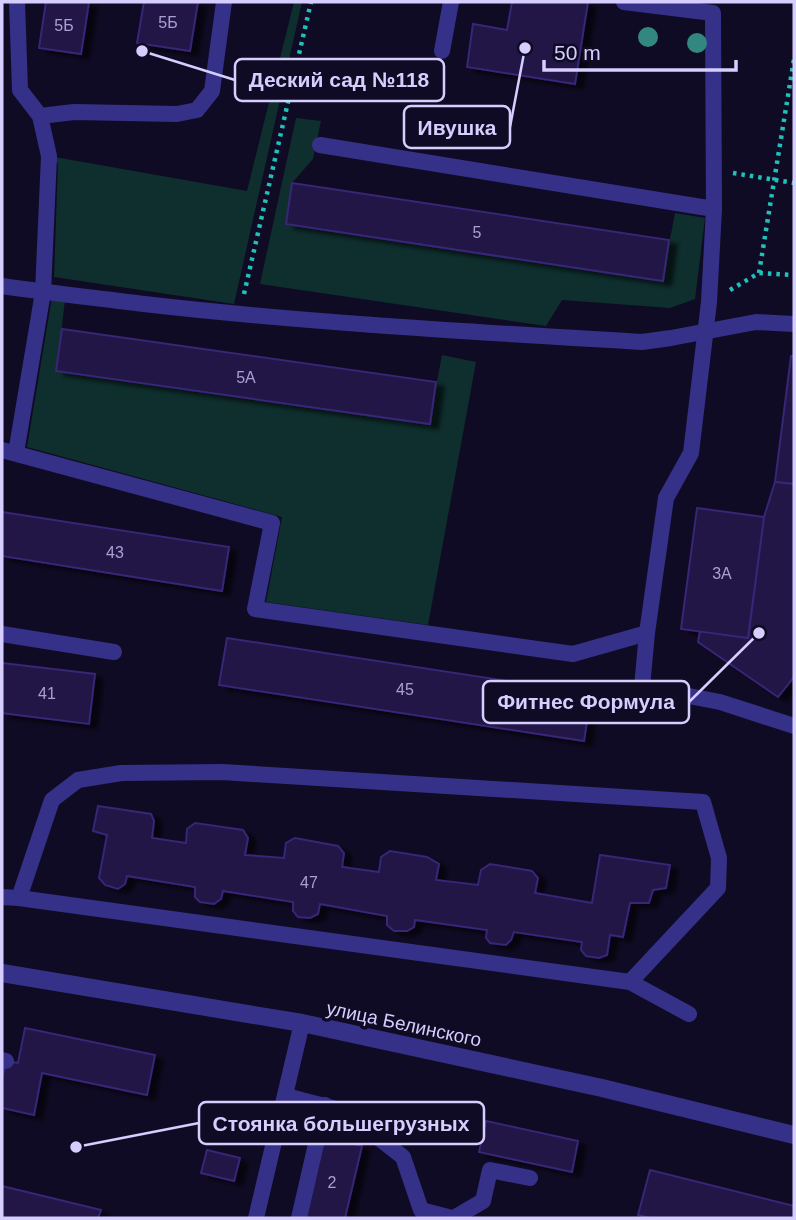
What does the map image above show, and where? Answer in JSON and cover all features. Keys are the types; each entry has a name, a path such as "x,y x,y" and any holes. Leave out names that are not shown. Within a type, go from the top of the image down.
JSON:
{"street":[{"name":"улица Белинского","path":"2,973 302,1023 602,1088 794,1135"}],"lane":[{"path":"17,2 20,90 40,116 49,156 43,292 9,452 272,523 255,609 573,654 647,633"},
{"path":"40,116 74,112 177,114 197,110 212,90 223,2"},
{"path":"442,51 451,2"},
{"path":"624,2 713,13 715,209 709,302 691,453 666,499 642,687 720,702 794,726"},
{"path":"320,145 715,209"},
{"path":"2,286 239,315 642,342 756,322 794,324"},
{"path":"2,635 114,652"},
{"path":"19,898 52,800 78,780 121,773 222,772 703,802 719,858 718,888 630,982"},
{"path":"2,897 630,982 689,1014"},
{"path":"256,1218 302,1023"},
{"path":"286,1097 344,1111 403,1157 421,1210 453,1218 483,1201 490,1170 530,1178"},
{"path":"299,1218 325,1105"}],"path":[{"path":"243,298 311,2"},
{"path":"759,273 794,60"},
{"path":"714,169 794,183"},
{"path":"709,302 759,273 794,275"}],"green space":[{"path":"294,2 302,2 234,304 54,277 58,164 49,156 247,191"},
{"path":"296,118 321,121 313,159 292,183 286,224 662,281 675,213 705,218 695,299 670,308 562,300 546,326 260,284"},
{"path":"52,297 65,299 57,371 429,424 442,355 476,362 428,625 266,602 282,517 27,447"}],"building":[{"path":"46,2 89,2 81,54 39,48"},
{"path":"144,2 198,2 190,51 137,43"},
{"path":"512,2 588,2 575,84 467,67 473,24 507,30"},
{"path":"292,183 669,240 663,281 286,224"},
{"path":"62,329 436,382 430,424 56,371"},
{"path":"791,356 794,356 794,484 775,482"},
{"path":"775,482 794,484 794,677 778,697 698,642 700,631 748,638 764,517"},
{"path":"697,508 764,517 748,638 681,629"},
{"path":"2,512 229,547 222,591 2,556"},
{"path":"227,638 591,694 584,741 219,685"},
{"path":"2,663 95,674 89,724 2,713"},
{"path":"98,806 151,814 154,821 152,838 186,843 187,829 195,823 243,830 248,838 245,855 284,858 286,843 295,838 338,846 344,853 342,867 379,872 381,857 390,851 427,857 439,864 436,880 478,885 481,870 490,864 532,871 538,878 535,893 592,903 600,855 670,865 666,888 653,890 649,903 630,903 623,937 610,935 607,955 599,958 586,956 581,950 582,942 514,932 506,945 490,943 486,938 487,930 415,920 414,927 407,931 394,931 387,925 387,916 320,904 318,914 310,918 298,917 293,911 293,902 223,891 221,899 214,904 200,902 195,897 195,887 127,876 125,884 118,889 105,885 99,878 107,835 93,831"},
{"path":"25,1028 155,1055 147,1095 42,1073 34,1115 2,1108 2,1079 6,1061 18,1063"},
{"path":"486,1121 578,1141 572,1172 479,1152"},
{"path":"321,1137 362,1146 345,1218 302,1218"},
{"path":"207,1150 240,1158 234,1181 201,1173"},
{"path":"650,1170 794,1206 794,1218 651,1218 638,1215"},
{"path":"2,1186 101,1210 98,1218 2,1218"}],"place":[{"name":"Ивушка","path":"525,48"},
{"name":"Деский сад №118","path":"142,51"},
{"name":"Фитнес Формула","path":"759,633"},
{"name":"Стоянка большегрузных","path":"76,1147"}]}
